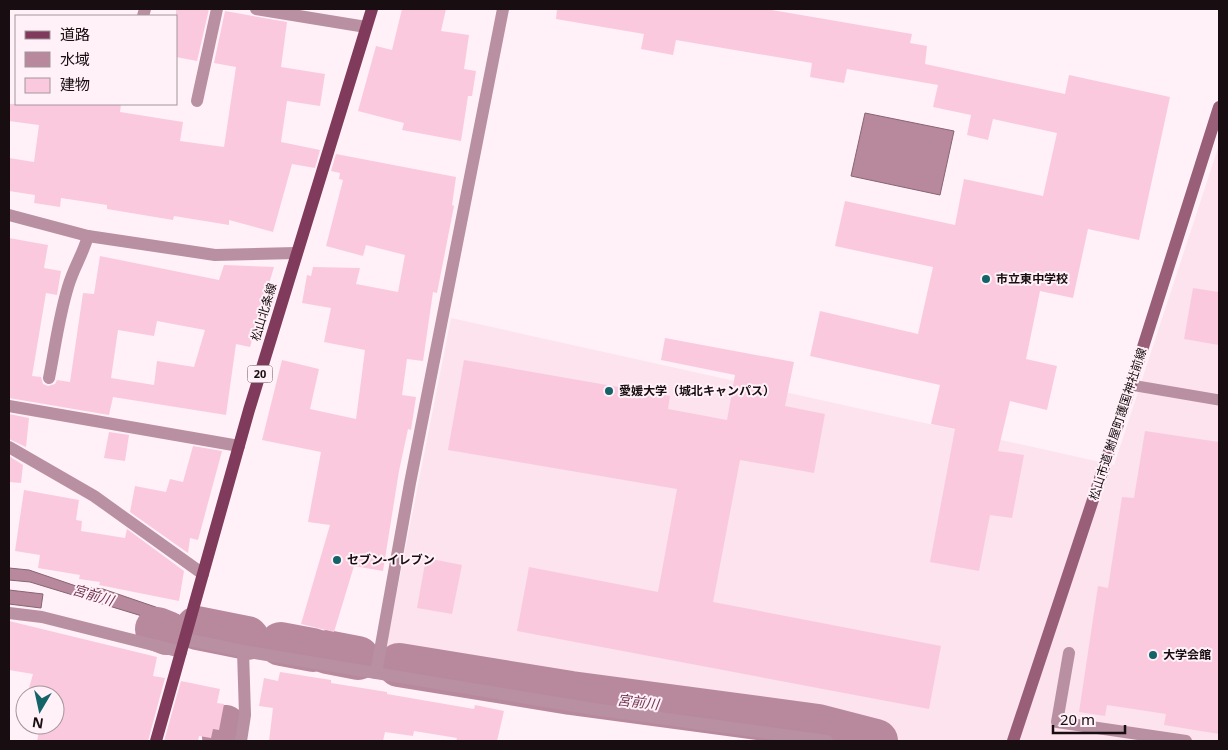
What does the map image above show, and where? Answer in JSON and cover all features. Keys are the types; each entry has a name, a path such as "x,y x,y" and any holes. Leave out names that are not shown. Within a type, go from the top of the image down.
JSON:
{"main road":[{"name":"松山北条線","path":"156,741 239,446 296,253 372,9"}],"street":[{"path":"197,102 217,9"},
{"path":"256,9 366,27"},
{"path":"376,672 410,483 503,9"},
{"name":"松山市道 鮒屋町護国神社前線","path":"1013,741 1131,384 1219,107"},
{"path":"9,215 88,236 215,255 296,253"},
{"path":"49,378 67,288 83,254 88,236"},
{"path":"9,406 239,446"},
{"path":"9,447 94,496 203,574"},
{"path":"9,612 42,617 181,652"},
{"path":"185,639 244,651 593,709 827,741"},
{"path":"241,741 245,715 244,651"},
{"path":"1069,653 1057,722 1186,741"}],"lane":[{"path":"1131,384 1219,400"}],"shaded area":[{"name":"愛媛大学（城北キャンパス）","path":"1219,145 1219,741 879,741 385,652 451,318 1114,465"}],"water":[{"path":"865,113 954,131 940,195 851,176"},
{"path":"9,568 29,570 76,586 103,589 179,615 175,626 30,582 9,580"},
{"path":"9,590 43,594 41,608 9,604"}],"building":[{"path":"176,9 209,9 197,61 178,57 178,15 176,15"},
{"path":"402,9 446,9 441,31 469,35 464,69 476,71 472,96 468,96 461,141 402,130 404,123 358,111 376,46 392,50"},
{"path":"557,9 766,9 912,34 910,43 927,46 925,64 1065,94 1069,75 1170,97 1139,240 1088,229 1073,298 1040,291 1026,359 1057,366 1047,410 1010,401 998,451 1024,455 1012,518 990,515 979,571 930,562 955,429 931,424 940,385 810,356 820,311 918,334 933,267 835,246 845,201 955,225 964,179 1043,196 1057,133 993,119 988,140 967,135 971,115 933,107 938,85 847,69 844,83 810,77 812,63 676,40 673,55 641,49 644,34 556,19"},
{"path":"225,11 287,22 281,67 325,74 320,106 287,101 281,142 320,150 315,168 292,164 273,232 229,220 229,225 174,216 173,220 107,209 107,205 61,198 60,207 34,203 35,195 9,191 9,158 34,162 39,125 9,121 9,104 121,105 120,112 183,122 180,141 224,147 236,67 214,63"},
{"path":"336,154 456,177 452,205 454,206 437,293 433,292 423,361 407,359 402,395 416,397 411,430 408,429 399,471 383,571 354,566 334,632 301,624 330,525 308,522 321,452 262,440 282,360 319,369 310,409 356,419 365,350 324,342 331,308 302,303 307,275 311,276 313,267 360,268 356,284 398,292 405,255 366,245 363,256 326,246 343,180 339,179 340,173 331,171"},
{"path":"9,238 48,245 44,268 61,271 57,295 46,293 32,376 41,377 43,384 48,386 55,384 57,380 70,382 83,293 94,294 100,256 219,280 224,265 274,267 250,347 236,344 226,415 113,397 109,415 9,398","holes":["157,321 205,330 194,367 157,361 154,385 111,378 118,330 154,336"]},
{"path":"1193,288 1219,292 1219,345 1184,339"},
{"path":"665,338 794,362 785,406 825,414 814,473 740,460 713,602 941,646 929,709 517,631 529,567 658,592 677,489 448,450 464,360 670,396 668,409 727,420 735,375 661,360"},
{"path":"9,414 29,418 26,447 9,439"},
{"path":"1145,431 1219,442 1219,734 1164,725 1166,714 1107,705 1105,716 1079,712 1098,586 1108,588 1122,497 1134,498"},
{"path":"109,432 129,435 125,461 104,458"},
{"path":"193,446 222,451 198,540 190,538 188,553 130,512 135,486 166,492 170,479 183,482"},
{"path":"9,456 23,465 21,483 9,482"},
{"path":"24,490 79,500 76,520 82,521 81,531 125,538 127,529 184,571 179,601 99,585 100,582 79,579 80,575 38,568 40,555 15,551"},
{"path":"426,558 462,565 452,614 417,608"},
{"path":"9,621 157,657 153,676 165,678 148,741 37,741 38,735 65,735 65,685 30,685 33,674 9,670"},
{"path":"280,672 331,680 331,683 387,692 387,694 474,709 475,705 504,711 497,741 456,741 457,738 414,731 413,736 385,732 383,741 269,741 273,708 259,706 264,678 278,681"},
{"path":"181,681 220,689 217,703 224,704 219,730 213,729 211,738 199,736 198,741 164,741"}],"waterway":[{"name":"宮前川","path":"197,628 247,638"},
{"path":"157,629 167,633"},
{"name":"宮前川","path":"281,644 313,650"},
{"name":"宮前川","path":"327,652 358,658"},
{"name":"宮前川","path":"399,665 571,693 818,726 876,741"},
{"path":"224,737 225,727"}],"place":[{"name":"市立東中学校","path":"986,279"},
{"name":"愛媛大学（城北キャンパス）","path":"609,391"},
{"name":"セブン-イレブン","path":"337,560"},
{"name":"大学会館","path":"1153,655"}]}
